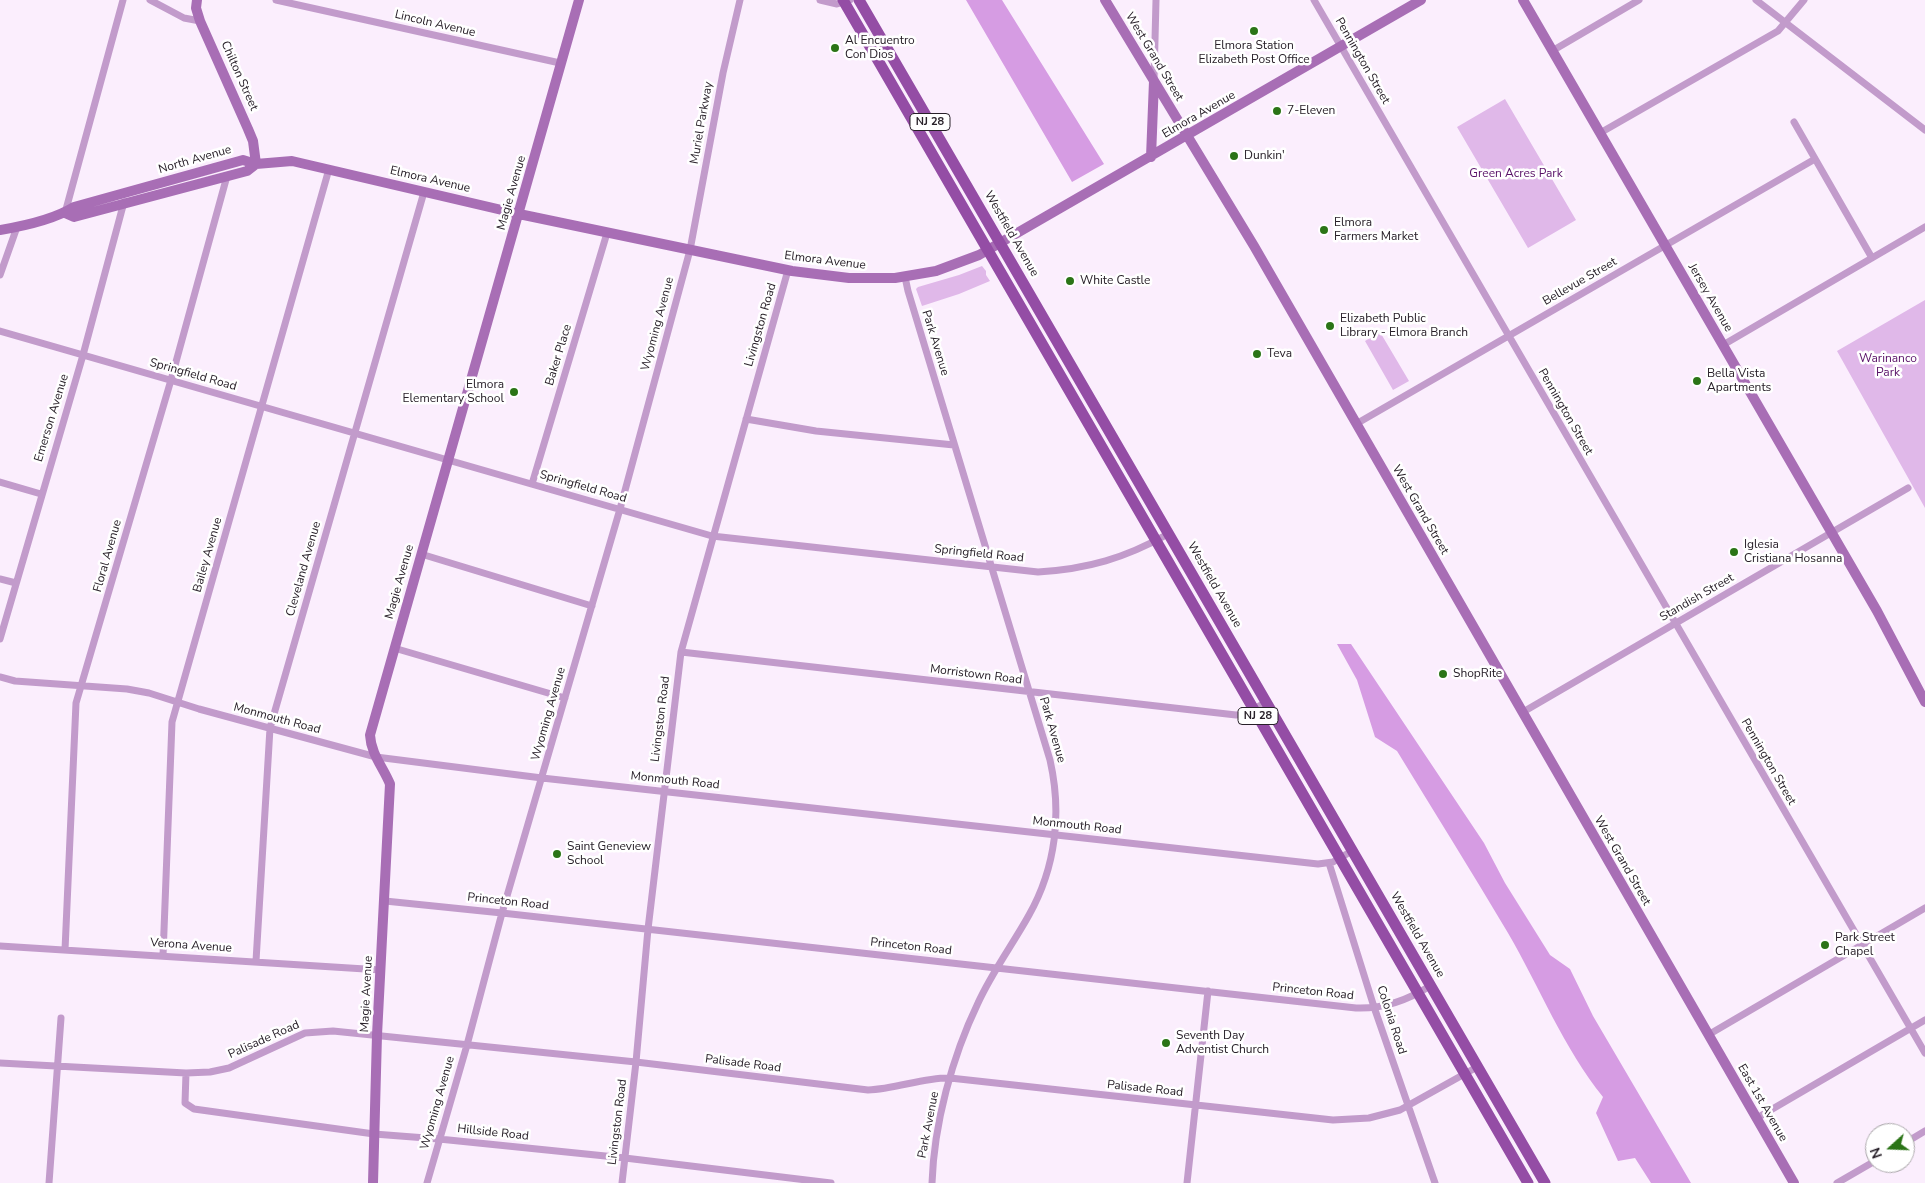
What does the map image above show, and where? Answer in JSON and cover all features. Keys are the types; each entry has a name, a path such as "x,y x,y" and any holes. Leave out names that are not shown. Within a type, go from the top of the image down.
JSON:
{"main road":[{"name":"Westfield Avenue","path":"859,0 1545,1183"},
{"name":"NJ 28","path":"846,1 1254,709 1335,860 1418,993 1528,1183"},
{"path":"906,108 918,101"},
{"path":"1071,394 1083,387"}],"street":[{"path":"65,213 123,0"},
{"path":"150,0 184,18 200,20"},
{"name":"Chilton Street","path":"197,0 196,8 200,20 253,141 256,164"},
{"name":"Lincoln Avenue","path":"276,0 560,63"},
{"name":"Magie Avenue","path":"373,1183 377,1035 390,784 385,770 370,746 370,735 579,0"},
{"name":"Muriel Parkway","path":"690,250 723,73 740,0"},
{"path":"820,0 837,4 846,1"},
{"name":"West Grand Street","path":"1105,0 1188,136 1356,424 1708,1035"},
{"path":"1151,157 1156,0"},
{"name":"Pennington Street","path":"1314,0 1674,624 1925,1053"},
{"name":"Elmora Avenue","path":"256,164 292,161 519,214 788,270 849,278 905,277 954,265 988,250 1421,0"},
{"name":"Jersey Avenue","path":"1523,0 1876,610 1925,702"},
{"path":"1552,51 1638,0"},
{"path":"1756,0 1925,130"},
{"path":"1600,133 1778,31 1804,0"},
{"path":"1794,122 1872,258"},
{"name":"Bellevue Street","path":"1356,424 1815,159"},
{"name":"North Avenue","path":"0,230 18,227 65,213 74,207 242,160 256,164"},
{"name":"North Avenue","path":"65,213 74,217 124,202 247,171 256,164"},
{"name":"Bailey Avenue","path":"163,956 172,722 329,169"},
{"name":"Floral Avenue","path":"65,950 76,703 171,380 227,176"},
{"name":"Cleveland Avenue","path":"256,961 270,728 424,192"},
{"name":"Emerson Avenue","path":"0,639 83,355 124,202"},
{"path":"0,275 18,227"},
{"path":"1723,346 1925,227"},
{"name":"Baker Place","path":"532,484 607,233"},
{"name":"Wyoming Avenue","path":"427,1183 467,1045 502,913 620,509 690,250"},
{"name":"Livingston Road","path":"622,1183 672,713 681,652 788,270"},
{"name":"Park Avenue","path":"905,277 954,445 1030,692 1053,776 1056,804 1055,835 1043,886 1029,915 972,1016 950,1078 932,1169 932,1183"},
{"name":"Springfield Road","path":"0,331 712,536 1038,572 1073,569 1118,558 1168,534"},
{"path":"746,419 816,431 954,445"},
{"path":"0,482 41,494"},
{"name":"Standish Street","path":"1523,712 1908,488"},
{"path":"421,554 592,606"},
{"path":"0,578 16,583"},
{"path":"394,648 565,698"},
{"name":"Morristown Road","path":"681,652 1236,715 1243,715 1266,702"},
{"name":"Monmouth Road","path":"0,677 15,680 127,689 149,693 376,757 542,778 1318,864 1335,860"},
{"path":"1335,860 1352,851"},
{"name":"Colonia Road","path":"1335,860 1374,1007 1435,1183"},
{"name":"Princeton Road","path":"385,902 502,913 1356,1008 1374,1007 1405,1000 1430,986"},
{"path":"1708,1035 1925,908"},
{"name":"Verona Avenue","path":"0,946 381,970"},
{"path":"1187,1183 1208,991"},
{"path":"49,1183 61,1018"},
{"path":"1757,1118 1925,1020"},
{"name":"Palisade Road","path":"0,1062 186,1073 210,1072 229,1068 305,1033 333,1031 636,1062 868,1090 886,1090 934,1079 950,1078 1333,1120 1377,1117 1408,1107 1478,1067"},
{"name":"East 1st Avenue","path":"1708,1035 1794,1183"},
{"name":"Hillside Road","path":"186,1073 185,1102 194,1108 374,1134 625,1158 831,1183"},
{"path":"1837,1183 1865,1166"}],"green space":[{"name":"Green Acres Park","path":"1505,99 1576,220 1528,248 1457,127"},
{"path":"982,266 990,281 959,294 922,306 916,289 918,287"},
{"name":"Warinanco Park","path":"1925,300 1925,508 1837,351"},
{"path":"1380,332 1409,381 1393,390 1365,341"}],"shaded area":[{"path":"966,0 1002,0 1104,164 1072,182"},
{"path":"1337,644 1351,644 1484,843 1505,883 1550,955 1570,969 1593,1016 1691,1183 1651,1183 1635,1158 1618,1161 1596,1113 1603,1097 1576,1059 1508,933 1397,751 1375,737 1357,680"}],"place":[{"name":"Elmora Station Elizabeth Post Office","path":"1254,31"},
{"name":"Al Encuentro Con Dios","path":"835,48"},
{"name":"7-Eleven","path":"1277,111"},
{"name":"Dunkin'","path":"1234,156"},
{"name":"Elmora Farmers Market","path":"1324,230"},
{"name":"White Castle","path":"1070,281"},
{"name":"Elizabeth Public Library - Elmora Branch","path":"1330,326"},
{"name":"Teva","path":"1257,354"},
{"name":"Bella Vista Apartments","path":"1697,381"},
{"name":"Elmora Elementary School","path":"514,392"},
{"name":"Iglesia Cristiana Hosanna","path":"1734,552"},
{"name":"ShopRite","path":"1443,674"},
{"name":"Saint Geneview School","path":"557,854"},
{"name":"Park Street Chapel","path":"1825,945"},
{"name":"Seventh Day Adventist Church","path":"1166,1043"}]}
